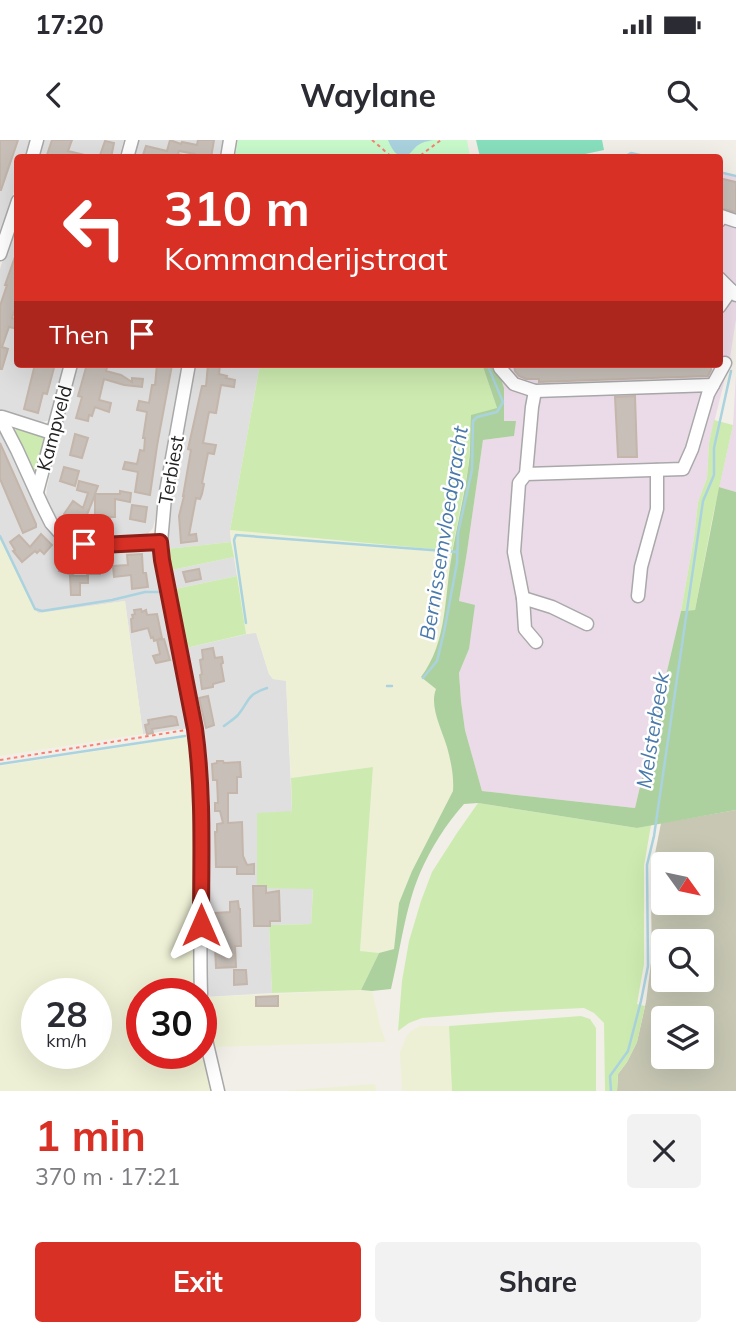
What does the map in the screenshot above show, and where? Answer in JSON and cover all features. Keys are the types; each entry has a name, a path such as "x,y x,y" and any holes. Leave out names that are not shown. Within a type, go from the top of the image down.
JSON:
{"street":[{"path":"0,254 14,213"},
{"path":"526,474 683,469 692,449 708,394 727,362"},
{"name":"Kampveld","path":"37,492 70,368"},
{"name":"Terbiest","path":"188,368 165,497 160,542 195,729 202,800 201,978"},
{"path":"499,368 514,384 535,391 713,386"},
{"path":"535,391 526,474 519,484 514,552 523,598 525,629 536,642"},
{"path":"1,417 52,433"},
{"path":"1,417 51,523 60,533 84,544 160,542"},
{"path":"638,596 641,567 657,509 657,470"},
{"path":"523,598 552,607 587,624"},
{"path":"213,1069 218,1091"}],"path":[{"path":"372,140 388,154"},
{"path":"422,154 441,140"},
{"path":"0,760 195,729"}],"shaded area":[{"path":"0,140 31,140 26,154 14,154 14,192 0,236"},
{"path":"41,140 124,140 120,154 37,154"},
{"path":"138,140 224,140 222,154 133,154"},
{"path":"723,174 736,177 736,319 730,358 709,443 707,478 698,502 681,611 635,808 482,791 465,730 461,701 459,673 469,649 459,601 483,440 514,436 504,421 504,388 497,368 723,368"},
{"path":"14,224 14,368 64,368 51,418 47,421 41,422 0,411 0,269"},
{"path":"76,368 182,368 157,511 153,528 146,536 86,539 74,535 62,527 53,516 46,499"},
{"path":"193,368 259,368 230,530 231,542 166,549 167,523"},
{"path":"736,375 736,492 719,487 733,425"},
{"path":"0,428 59,539 70,546 85,550 154,549 190,728 143,734 125,601 38,614 0,539"},
{"path":"230,530 452,551 444,625 430,666 422,677 436,689 454,778 453,791 412,871 399,903 394,949 379,953 360,952 373,767 291,778 286,681 273,679 256,633 246,634"},
{"path":"0,539 38,613 125,601 143,734 0,756"},
{"path":"234,557 237,576 170,590 167,571"},
{"path":"256,632 269,674 273,679 286,680 292,811 258,888 313,888 311,924 269,925 272,993 217,996 217,978 205,978 205,769 182,649"},
{"path":"192,736 197,806 196,978 126,978 126,1069 207,1069 212,1091 0,1091 0,766"},
{"path":"736,810 736,1091 617,1091 618,1074 637,1042 651,963 651,992 714,992 714,929 652,929 651,915 714,915 714,852 655,852 661,823"},
{"path":"372,991 386,1042 217,1047 217,997"},
{"path":"420,1026 449,1026 452,1091 402,1091 400,1052 406,1037"},
{"path":"375,1084 376,1091 282,1091"}],"green space":[{"path":"238,140 467,140 469,154 236,154"},
{"path":"476,140 602,140 604,150 585,154 479,154"},
{"path":"259,368 483,368 497,408 470,445 452,551 230,530"},
{"path":"483,368 497,368 504,388 504,421 516,421 514,436 483,440 459,601 475,605 469,649 459,673 465,730 482,791 635,808 681,611 695,610 719,487 736,492 736,810 637,828 478,803 464,804 439,837 420,873 407,915 391,989 361,990 379,953 394,949 399,903 412,871 453,791 450,758 435,710 436,689 421,677 436,648 444,618 452,554 469,462 471,415 497,408"},
{"path":"714,420 733,425 695,610 681,611 698,502 707,478 709,443"},
{"path":"17,428 39,433 46,442 38,471 33,471 14,432"},
{"path":"231,542 234,557 167,571 166,549"},
{"path":"237,576 246,634 182,649 170,590"},
{"path":"373,767 360,951 379,953 361,990 272,993 269,925 311,924 313,889 257,888 257,813 292,811 291,778"},
{"path":"478,803 637,828 651,825 644,866 644,964 637,1004 645,1006 637,1042 618,1074 617,1091 605,1091 604,1023 584,1008 422,1018 398,1031 409,941 421,901 432,872"},
{"path":"581,1016 590,1019 596,1028 596,1091 452,1091 449,1026"}],"water":[{"path":"388,140 433,140 420,144 409,154 397,154"}],"building":[{"path":"0,140 18,140 1,190 0,190"},
{"path":"52,140 72,140 68,151 81,154 47,154"},
{"path":"170,140 197,145 198,140 214,140 212,154 179,151 178,154 143,154 146,146 167,151"},
{"path":"105,141 114,143 112,154 100,154"},
{"path":"723,179 736,182 736,212 723,209"},
{"path":"14,260 14,328 9,327 2,347 8,349 0,369 0,306"},
{"path":"34,368 54,368 47,394 43,393 38,413 24,409"},
{"path":"86,368 107,368 106,371 121,375 132,382 132,378 143,379 142,387 104,379 99,400 111,403 109,412 95,407 88,421 76,418 82,397 78,396"},
{"path":"157,368 171,368 150,495 135,492 138,472 123,469 125,462 137,464 140,450 144,451 147,412 137,410 139,401 149,403 152,385 155,385"},
{"path":"208,368 220,368 219,374 235,380 234,387 221,385 216,413 209,412 203,443 216,445 214,454 208,453 202,494 200,499 196,498 189,535 196,534 197,541 181,543 179,516 191,450 188,449 202,386 206,386"},
{"path":"515,368 711,368 708,376 539,382 539,379 519,376"},
{"path":"635,396 637,457 618,457 615,397"},
{"path":"75,434 88,438 82,458 70,455"},
{"path":"0,443 36,524 36,527 23,533 0,479"},
{"path":"64,467 79,471 75,486 60,481"},
{"path":"79,481 98,486 95,494 120,494 120,491 131,493 130,502 115,499 115,517 110,517 110,528 95,529 95,495 82,527 64,514 73,501 83,508 88,493 77,490"},
{"path":"132,505 147,507 145,522 130,519"},
{"path":"41,534 52,545 44,554 40,550 37,553 35,551 22,562 10,542 19,535 30,547"},
{"path":"65,553 78,557 73,575 59,571"},
{"path":"142,554 143,573 146,573 148,587 132,589 131,575 114,577 113,566 128,565 127,555"},
{"path":"86,557 102,557 103,569 100,569 100,574 87,574"},
{"path":"199,569 201,579 186,582 183,572"},
{"path":"70,576 88,576 88,583 80,583 80,595 71,595"},
{"path":"141,609 142,612 146,610 147,615 157,614 162,638 154,641 148,628 132,632 132,615 135,614 134,610"},
{"path":"164,639 170,660 156,663 153,656 160,654 157,640"},
{"path":"213,648 215,658 222,657 224,681 202,689 202,650"},
{"path":"208,696 214,725 206,728 199,698"},
{"path":"176,717 178,725 152,729 153,733 147,734 145,725 149,724 148,720"},
{"path":"217,761 240,762 241,777 237,777 237,793 228,793 228,823 242,822 243,856 247,865 254,864 254,874 237,874 237,867 216,867 215,832 217,824 223,823 220,811 215,811 215,803 218,803 217,780 213,780 212,764"},
{"path":"253,886 266,886 266,893 279,891 280,921 270,921 270,926 254,926"},
{"path":"238,901 241,946 235,946 236,967 216,968 215,946 222,946 224,932 211,933 210,914 230,912 230,902"},
{"path":"234,970 246,970 247,984 234,985"},
{"path":"278,996 278,1006 256,1006 256,997"}],"waterway":[{"name":"Bernissemvloedgracht","path":"629,154 635,154"},
{"name":"Bernissemvloedgracht","path":"723,173 736,176"},
{"name":"Bernissemvloedgracht","path":"423,678 437,661 444,632 457,563 458,533 472,470 473,421 477,417 497,412 503,402 489,368"},
{"name":"Melsterbeek","path":"611,1091 610,1076 628,1051 648,966 647,865 654,836 703,501 714,475 714,448 731,371"},
{"path":"246,623 234,540 236,535 457,552"},
{"path":"0,536 35,609 42,611 145,592 159,592"},
{"name":"Bernissemvloedgracht","path":"387,686 392,686"},
{"name":"Bernissemvloedgracht","path":"224,726 238,715 252,696 267,688"},
{"path":"0,764 185,736"}],"route":[{"path":"84,544 160,542 199,755 202,800 201,925"}]}
